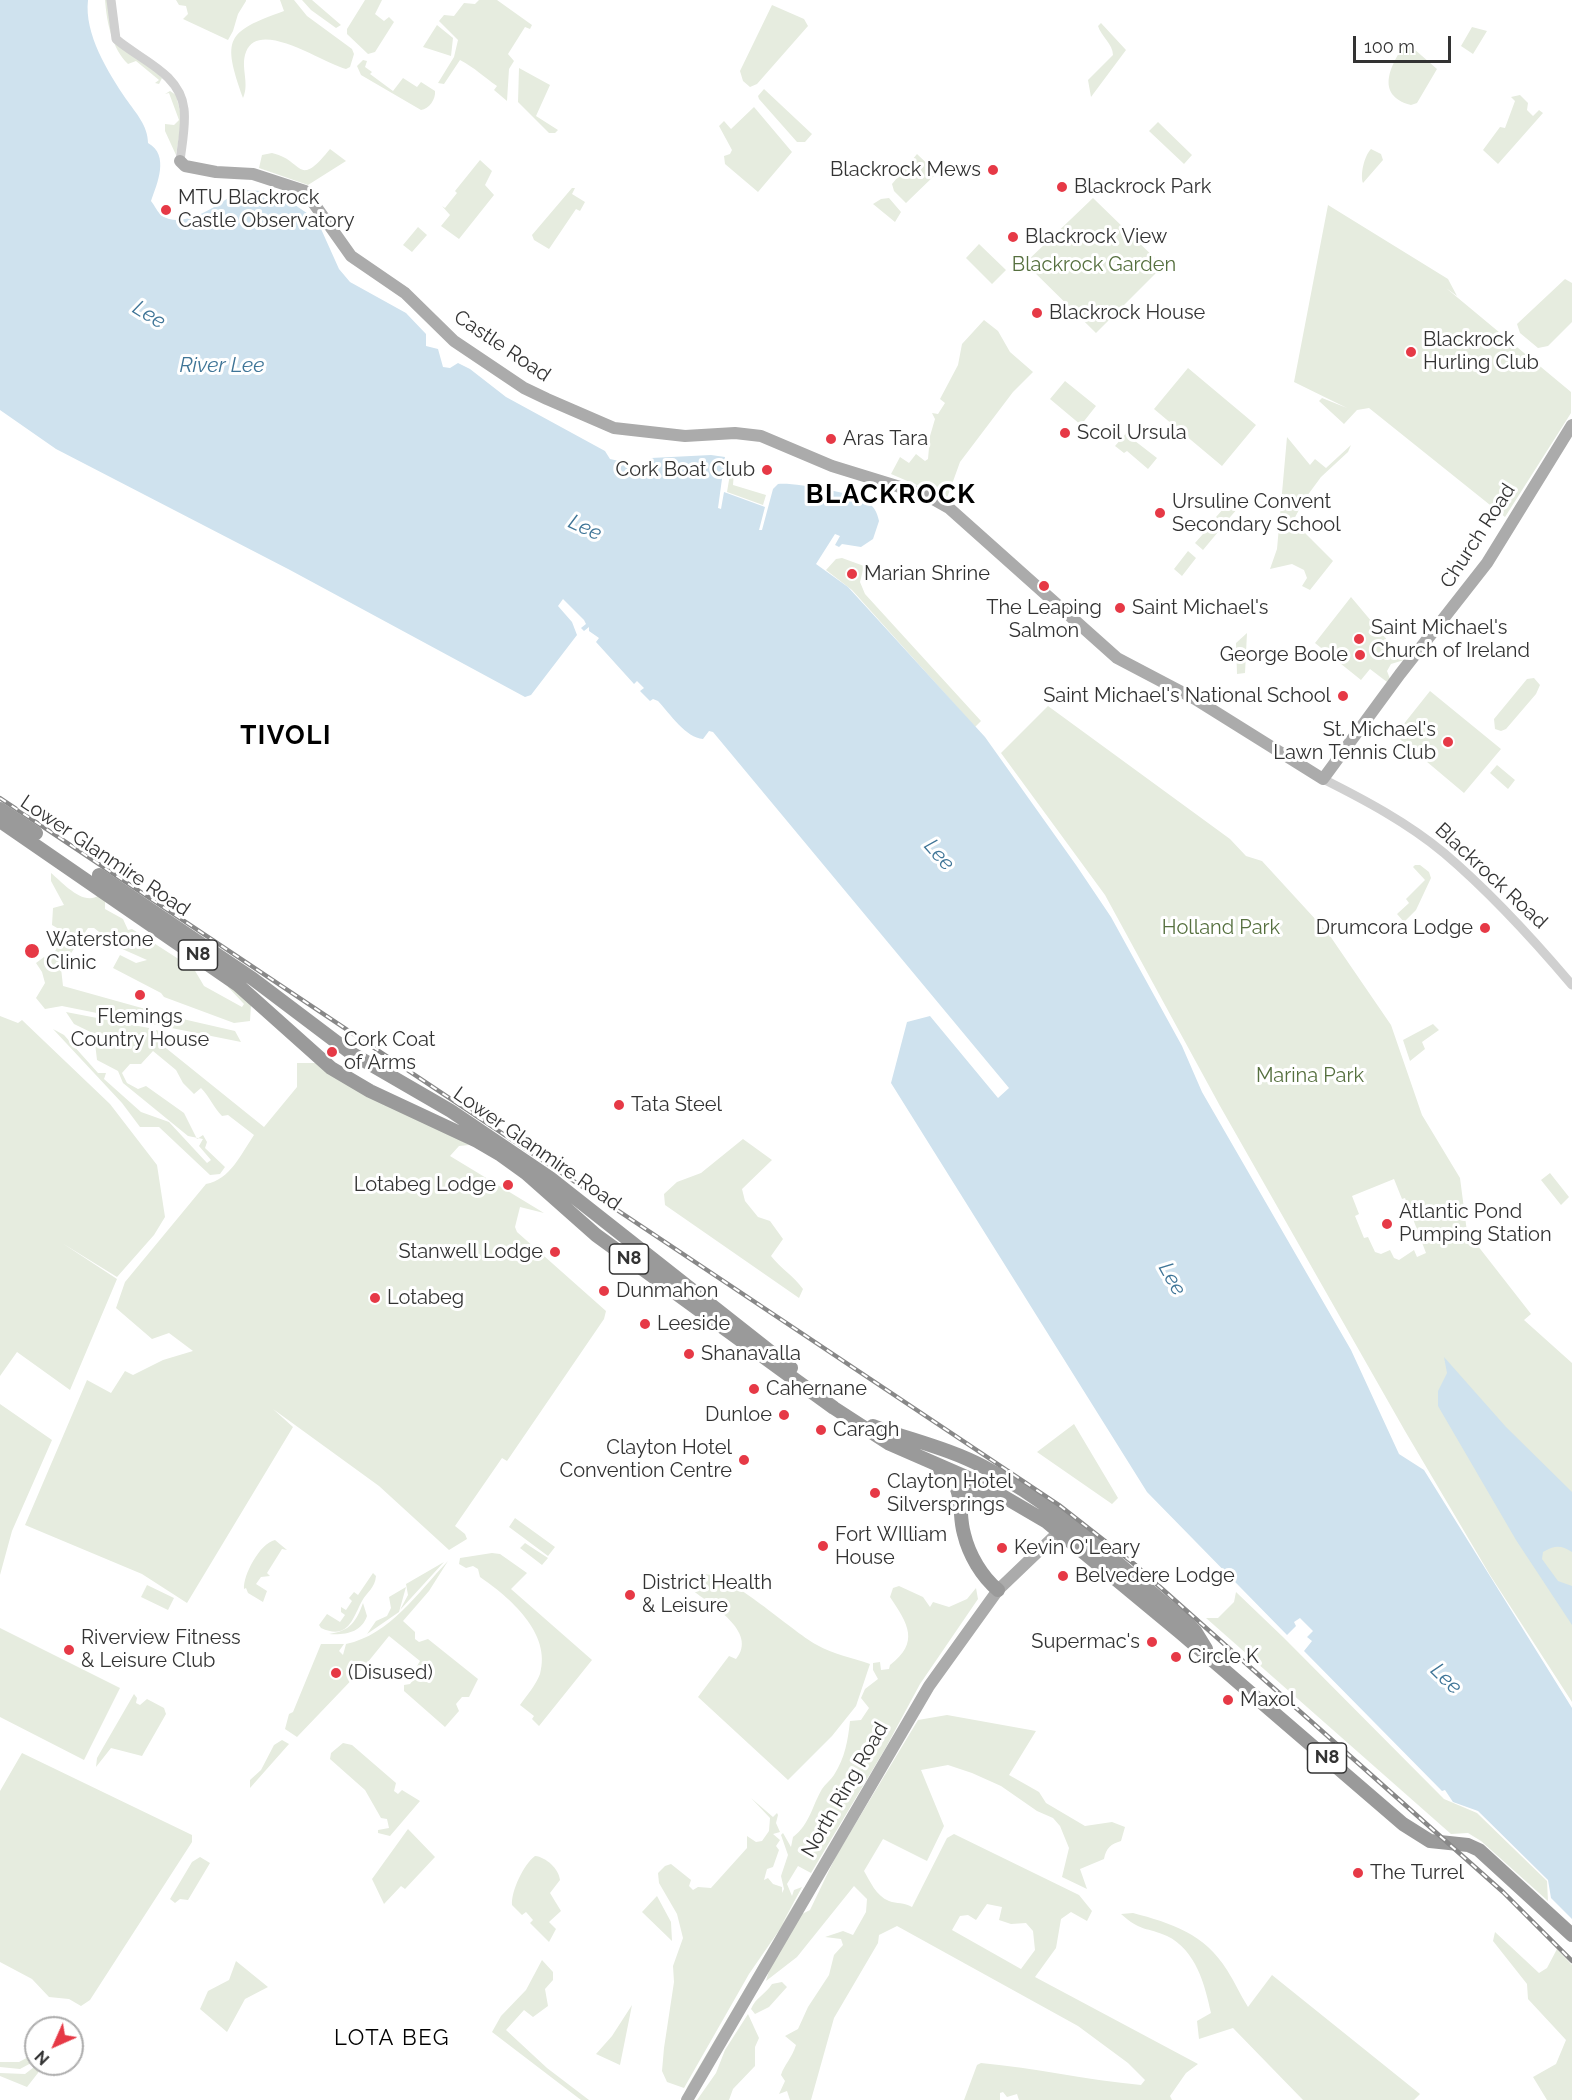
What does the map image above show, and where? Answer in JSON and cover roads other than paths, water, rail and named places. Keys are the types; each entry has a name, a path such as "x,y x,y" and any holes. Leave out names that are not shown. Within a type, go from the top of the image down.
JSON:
{"highway":[{"name":"Lower Glanmire Road","path":"0,809 253,979 339,1045 451,1111 550,1178 814,1385 873,1426 907,1447 985,1480 1013,1496 1206,1654 1396,1819 1424,1839 1443,1844 1473,1847 1484,1854 1572,1935"},
{"name":"Lower Glanmire Road","path":"0,821 149,921 238,985 331,1068 370,1091 477,1141 501,1155 526,1173 604,1241 809,1390 888,1443 982,1484 1047,1522"},
{"path":"873,1426 937,1446 983,1467 1023,1490 1183,1619 1195,1631 1205,1647 1206,1654"},
{"name":"N8","path":"888,1443 946,1474 958,1489 966,1543 985,1577 999,1590"},
{"path":"962,1506 966,1498 980,1490 1005,1497"}],"main road":[{"name":"Castle Road","path":"180,161 185,166 216,172 253,174 305,191 351,256 405,293 454,341 524,388 547,399 614,428 685,436 735,433 761,436 832,466 902,486"},
{"name":"Church Road","path":"1323,779 1396,678 1487,563 1572,425"},
{"name":"Blackrock Road","path":"902,486 949,508 1121,660 1195,699 1323,779"},
{"name":"North Ring Road","path":"687,2100 929,1686 999,1590 1068,1524"}],"street":[{"name":"Castle Road","path":"111,0 117,39 165,74 182,99 184,114 180,161"},
{"name":"Blackrock Road","path":"1323,779 1390,815 1444,853 1516,923 1572,985"}],"water":[{"name":"River Lee","path":"0,0 88,0 90,26 99,52 112,77 141,120 148,143 159,155 160,170 151,201 162,216 181,220 192,217 213,208 239,190 263,191 295,205 317,220 339,269 350,282 406,313 426,334 426,346 438,349 443,367 450,368 458,363 470,369 506,397 605,451 610,459 646,467 651,458 711,455 725,457 718,508 721,509 724,492 765,507 759,530 762,530 773,489 778,484 809,486 837,492 859,498 873,507 879,521 873,539 861,547 842,544 839,547 835,545 840,536 835,534 816,564 848,587 985,737 1111,917 1182,1046 1202,1092 1351,1350 1399,1454 1424,1470 1572,1708 1572,1919 1551,1898 1548,1880 1478,1811 1453,1802 1445,1790 1442,1791 1304,1651 1312,1641 1307,1637 1313,1631 1300,1618 1294,1622 1296,1626 1287,1635 1147,1492 891,1083 907,1022 930,1016 998,1098 1009,1088 713,732 709,731 703,739 697,738 679,725 658,701 653,699 650,701 640,691 644,688 637,681 634,684 596,642 599,638 589,631 589,627 584,631 581,628 586,624 584,620 563,599 558,606 572,622 577,635 531,695 525,697 290,570 56,449 0,410"},
{"path":"1444,1357 1506,1427 1572,1492 1572,1552 1565,1548 1555,1547 1543,1552 1542,1559 1558,1581 1572,1586 1572,1625 1516,1540 1438,1406 1438,1391 1447,1373"}],"railway":[{"path":"0,798 1059,1505 1133,1563 1503,1892 1572,1961"}],"place":[{"name":"Blackrock Mews","path":"993,170"},
{"name":"Blackrock Park","path":"1062,187"},
{"name":"MTU Blackrock Castle Observatory","path":"166,210"},
{"name":"Blackrock View","path":"1013,237"},
{"name":"Blackrock House","path":"1037,313"},
{"name":"Blackrock Hurling Club","path":"1411,352"},
{"name":"Scoil Ursula","path":"1065,433"},
{"name":"Aras Tara","path":"831,439"},
{"name":"Cork Boat Club","path":"767,470"},
{"name":"Ursuline Convent Secondary School","path":"1160,513"},
{"name":"Marian Shrine","path":"852,574"},
{"name":"The Leaping Salmon","path":"1044,586"},
{"name":"Saint Michael's","path":"1120,608"},
{"name":"Saint Michael's Church of Ireland","path":"1359,639"},
{"name":"George Boole","path":"1360,655"},
{"name":"Saint Michael's National School","path":"1343,696"},
{"name":"St. Michael's Lawn Tennis Club","path":"1448,742"},
{"name":"Drumcora Lodge","path":"1485,928"},
{"name":"Waterstone Clinic","path":"32,951"},
{"name":"Flemings Country House","path":"140,995"},
{"name":"Cork Coat of Arms","path":"332,1052"},
{"name":"Tata Steel","path":"619,1105"},
{"name":"Lotabeg Lodge","path":"508,1185"},
{"name":"Atlantic Pond Pumping Station","path":"1387,1224"},
{"name":"Stanwell Lodge","path":"555,1252"},
{"name":"Dunmahon","path":"604,1291"},
{"name":"Lotabeg","path":"375,1298"},
{"name":"Leeside","path":"645,1324"},
{"name":"Shanavalla","path":"689,1354"},
{"name":"Cahernane","path":"754,1389"},
{"name":"Dunloe","path":"784,1415"},
{"name":"Caragh","path":"821,1430"},
{"name":"Clayton Hotel Convention Centre","path":"744,1460"},
{"name":"Clayton Hotel Silversprings","path":"875,1493"},
{"name":"Fort WIlliam House","path":"823,1546"},
{"name":"Kevin O'Leary","path":"1002,1548"},
{"name":"Belvedere Lodge","path":"1063,1576"},
{"name":"District Health & Leisure","path":"630,1595"},
{"name":"Supermac's","path":"1152,1642"},
{"name":"Riverview Fitness & Leisure Club","path":"69,1650"},
{"name":"Circle K","path":"1176,1657"},
{"name":"(Disused)","path":"336,1673"},
{"name":"Maxol","path":"1228,1700"},
{"name":"The Turrel","path":"1358,1873"}],"district":[{"name":"BLACKROCK","path":"891,495"},
{"name":"TIVOLI","path":"286,736"},
{"name":"LOTA BEG","path":"392,2038"}],"park label":[{"name":"Blackrock Garden","path":"1094,265"},
{"name":"Holland Park","path":"1221,928"},
{"name":"Marina Park","path":"1310,1076"}],"water label":[{"name":"Lee","path":"149,315"},
{"name":"Lee","path":"585,528"},
{"name":"Lee","path":"939,855"},
{"name":"Lee","path":"1172,1279"},
{"name":"Lee","path":"1446,1679"}]}
